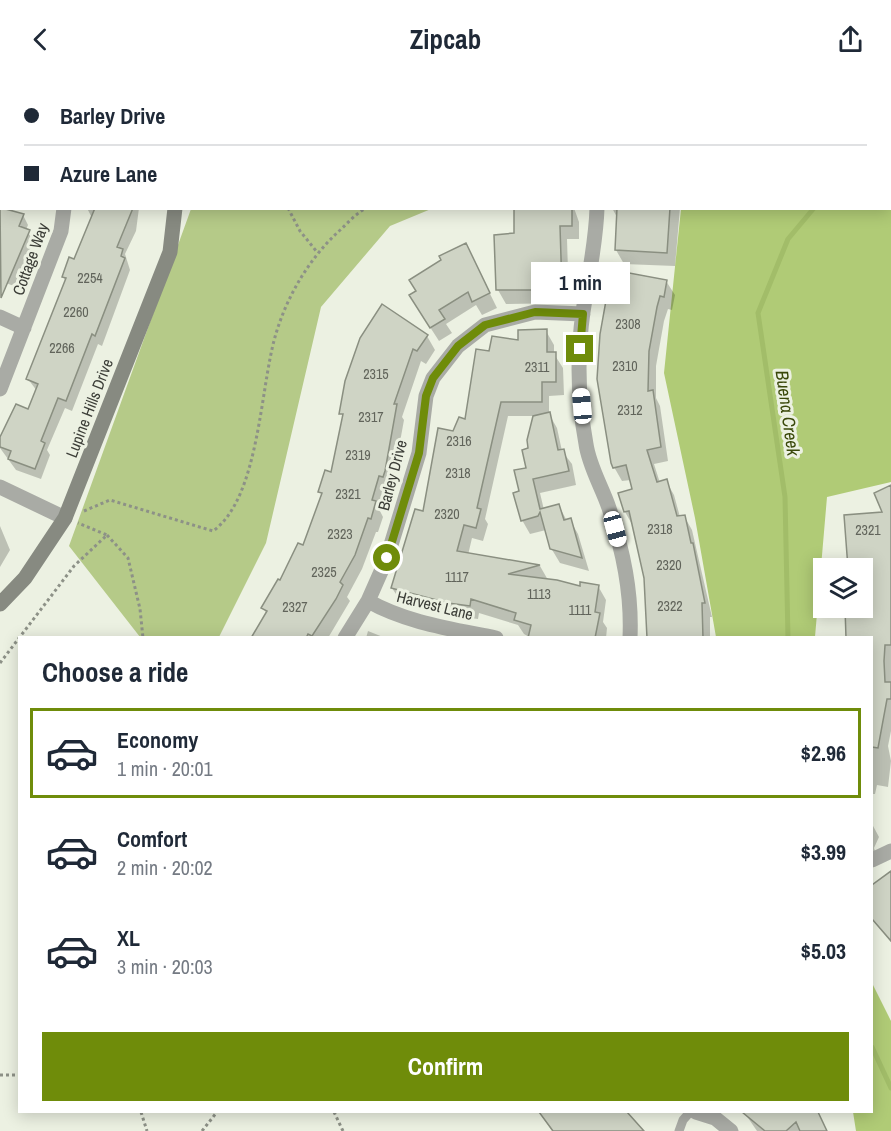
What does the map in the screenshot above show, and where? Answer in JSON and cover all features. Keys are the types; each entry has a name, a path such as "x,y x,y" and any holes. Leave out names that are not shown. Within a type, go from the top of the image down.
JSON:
{"street":[{"name":"Cottage Way","path":"0,388 62,231 64,210"},
{"name":"Lupine Hills Drive","path":"0,604 25,578 65,518 170,252 175,210"},
{"path":"597,210 596,232 583,314 579,366 586,446 609,508 626,571 631,606 630,636"},
{"name":"Barley Drive","path":"346,636 368,601 387,558 419,453 426,396 433,378 458,346 485,325 535,312 583,314"},
{"path":"0,317 24,328"},
{"path":"0,487 65,518"},
{"name":"Harvest Lane","path":"368,601 387,612 426,624 486,636"},
{"path":"873,860 891,851"},
{"path":"699,1113 715,1118 730,1131"}],"lane":[{"path":"679,1131 683,1120 689,1113"}],"path":[{"path":"289,210 300,231 317,252"},
{"path":"65,518 110,500 213,531 223,524 245,481 275,337 295,287 317,252 364,210"},
{"path":"65,518 107,535 128,558 140,609 142,636"},
{"path":"21,636 74,566 107,535"},
{"path":"0,663 18,639"},
{"path":"0,1075 18,1075"},
{"path":"141,1113 147,1131"},
{"path":"202,1131 216,1113"},
{"path":"335,1113 344,1131"}],"green space":[{"path":"191,210 429,210 390,226 321,307 266,543 220,636 139,636 69,546"},
{"path":"681,210 891,210 891,482 827,497 822,558 813,558 813,618 817,618 815,636 716,636 695,518 664,373"},
{"path":"873,985 891,1021 891,1131 856,1131 853,1113 873,1113"}],"building":[{"path":"0,210 9,210 24,214 19,226 30,230 1,298"},
{"path":"94,210 132,210 117,247 123,249 121,256 125,258 95,336 92,334 66,401 58,398 41,441 45,443 35,469 8,459 11,451 0,447 0,437 16,404 28,409 38,384 26,379 66,278 62,277 69,257 74,259"},
{"path":"514,210 572,210 572,226 560,226 562,290 496,290 494,235 514,233"},
{"path":"617,210 670,210 667,253 615,250"},
{"path":"466,243 490,293 472,302 468,292 439,310 445,319 430,328 409,295 416,291 409,280 441,260 439,256"},
{"path":"613,270 667,280 664,297 660,296 657,307 649,351 648,391 653,390 661,447 647,450 657,482 667,479 677,516 685,515 705,603 702,603 703,636 647,636 644,578 629,511 624,512 618,493 632,489 626,465 613,468 611,463 597,379 600,334 607,295 604,294 607,275 613,276"},
{"path":"382,304 428,335 417,351 413,349 394,404 397,404 385,471 383,477 379,476 372,500 376,501 371,519 368,518 355,555 340,582 343,585 336,599 312,636 308,634 307,636 252,636 267,611 261,608 278,579 280,580 298,543 303,545 322,493 318,492 325,470 331,472 343,414 339,414 345,381 360,338"},
{"path":"547,329 547,352 556,352 556,382 542,382 542,402 501,402 477,508 481,509 476,528 464,525 457,551 540,565 508,574 557,580 580,586 580,582 599,585 595,612 600,613 595,636 528,636 531,625 514,620 516,613 471,599 470,606 448,603 391,588 415,509 423,511 438,428 453,431 459,417 465,419 476,349 489,351 492,336 518,340 518,330"},
{"path":"550,412 558,450 564,449 569,471 533,479 540,509 559,504 564,520 571,518 582,558 550,549 540,512 538,516 521,521 513,493 519,491 514,470 526,468 522,450 528,448 527,440 533,416"},
{"path":"891,485 891,645 885,645 884,661 885,682 891,682 891,699 887,699 878,748 873,747 873,636 846,636 845,618 873,618 873,558 847,558 844,515 882,512 874,493"},
{"path":"891,871 891,941 873,920 873,884"},
{"path":"540,1113 628,1113 644,1131 553,1131"},
{"path":"743,1113 818,1113 827,1131 800,1131 796,1122 786,1131 765,1131"}],"waterway":[{"name":"Buena Creek","path":"788,636 785,497 758,313 788,239 812,210"},
{"name":"Buena Creek","path":"873,1049 891,1088"}],"route":[{"path":"387,558 419,453 426,396 433,378 458,346 485,325 535,312 583,314 580,349"}]}
